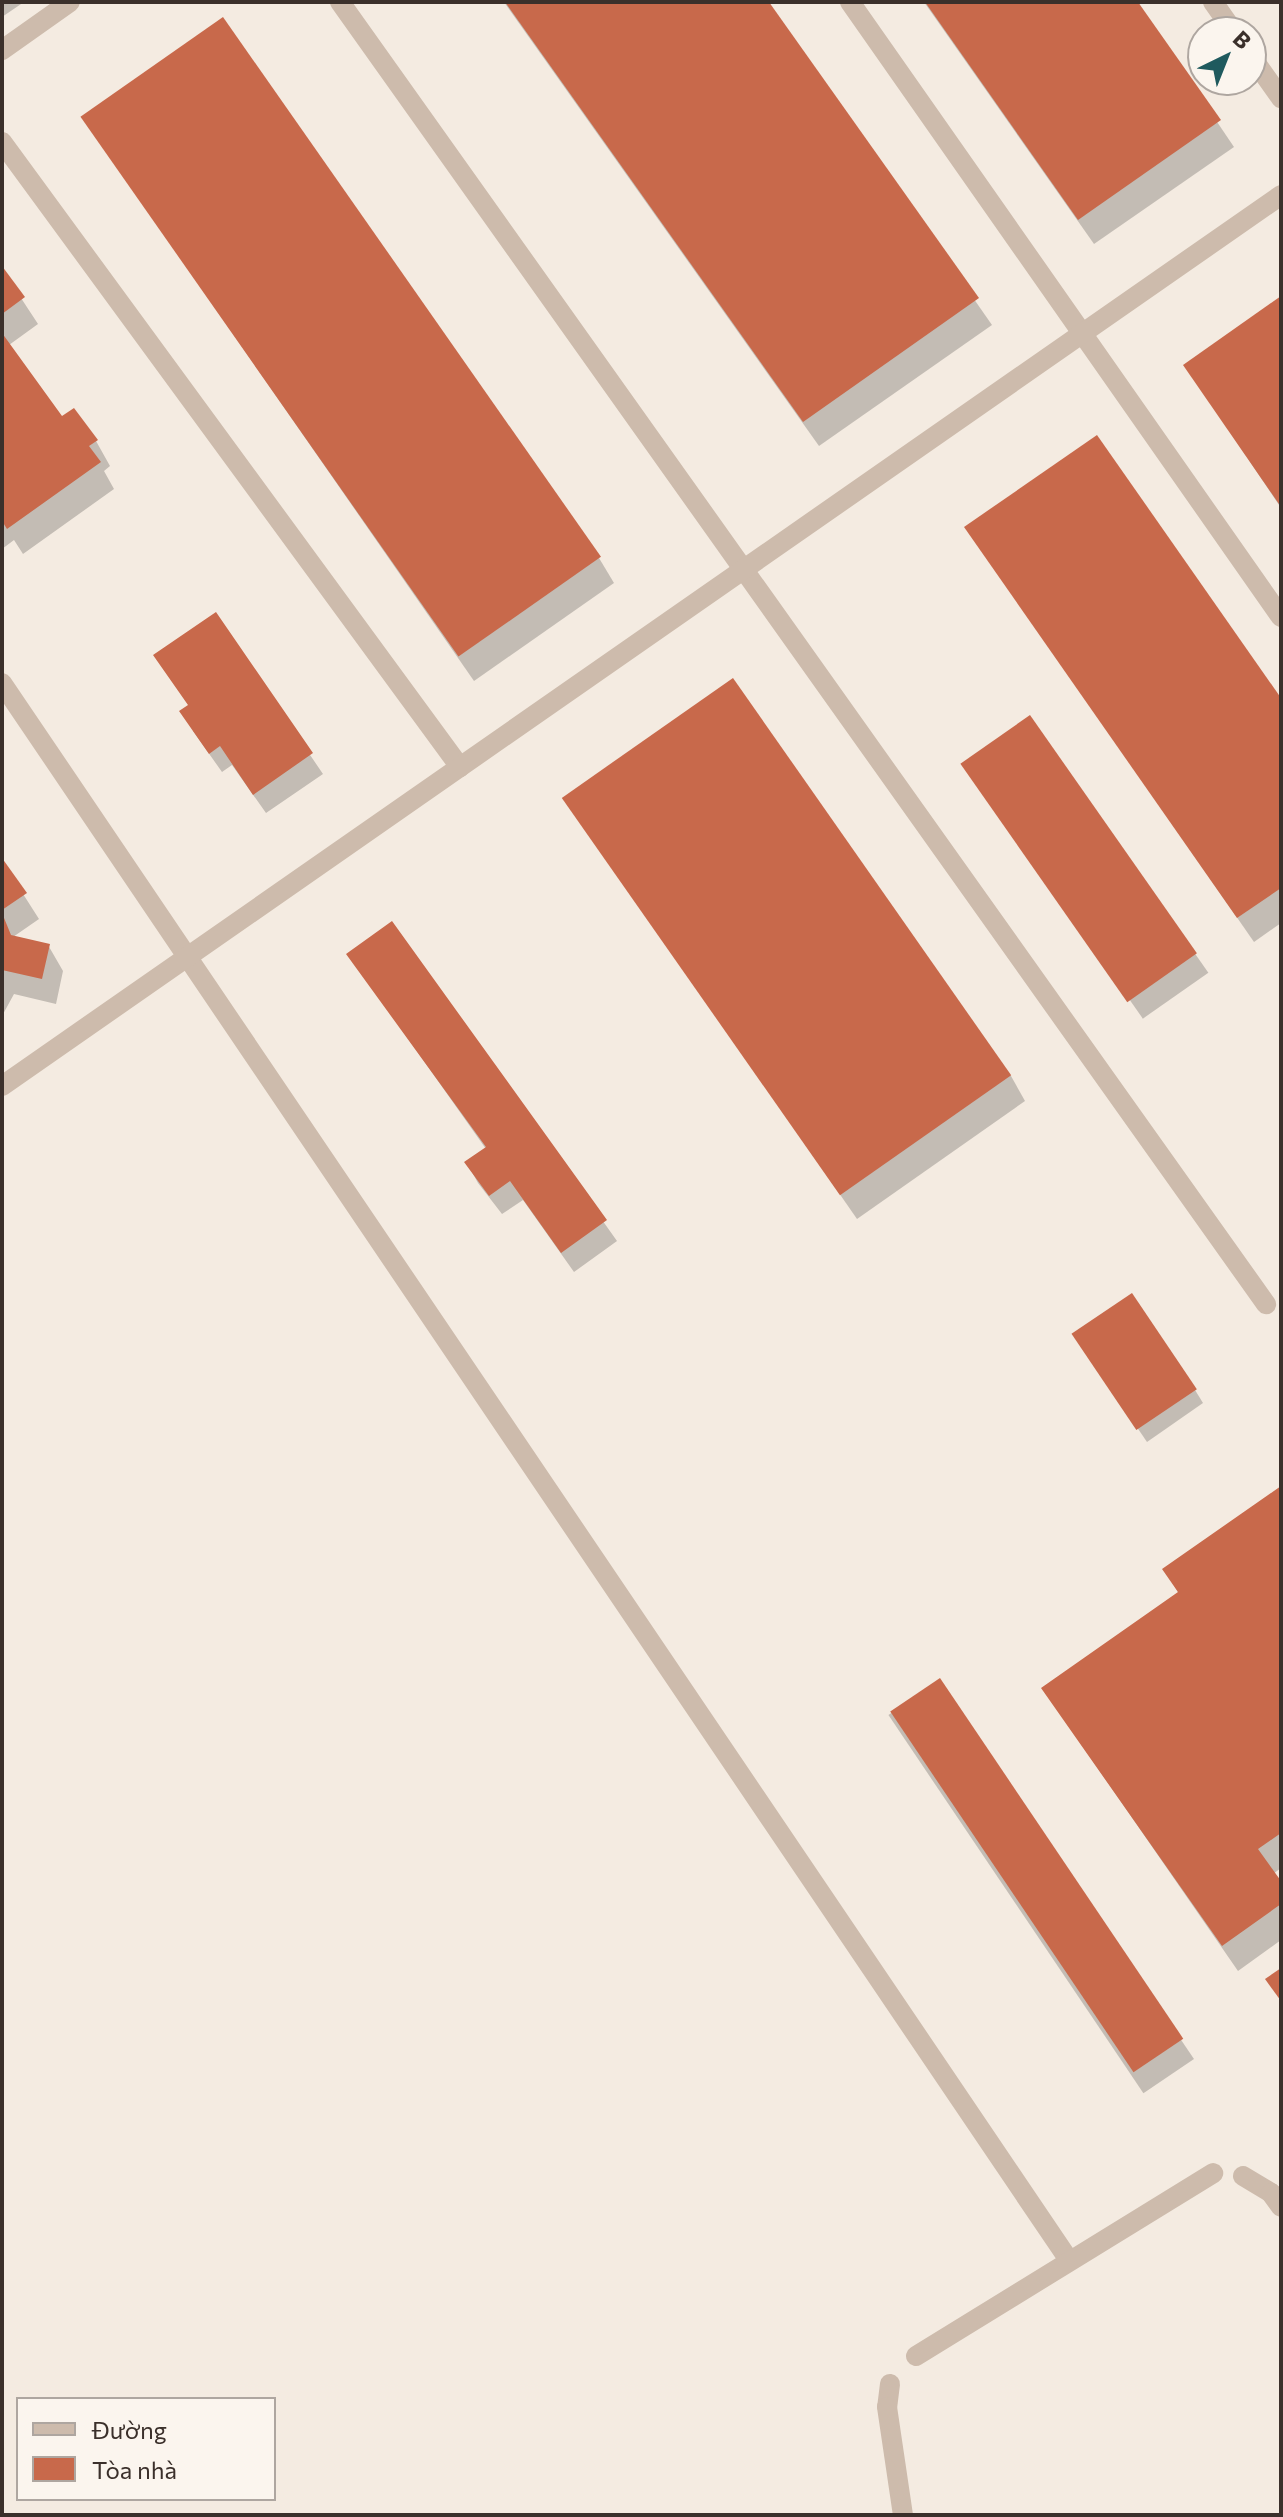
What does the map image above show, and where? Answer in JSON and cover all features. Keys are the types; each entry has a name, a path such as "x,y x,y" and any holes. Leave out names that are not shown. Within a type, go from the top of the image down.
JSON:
{"street":[{"path":"2,50 70,2"},
{"path":"340,2 1266,1304"},
{"path":"850,2 1281,617"},
{"path":"1267,78 1281,98"},
{"path":"2,142 460,767"},
{"path":"2,1086 1281,195"},
{"path":"2,683 1069,2260"},
{"path":"916,2356 1213,2173"},
{"path":"1243,2176 1271,2193 1281,2207"},
{"path":"890,2384 887,2407 903,2515"}],"building":[{"path":"505,2 769,2 979,298 803,422"},
{"path":"925,2 1138,2 1187,72 1187,96 1204,96 1221,120 1078,220"},
{"path":"223,17 601,557 458,657 80,117"},
{"path":"2,266 25,297 2,314"},
{"path":"1281,296 1281,507 1183,365"},
{"path":"2,333 62,416 74,408 98,440 89,446 101,462 7,529 2,521"},
{"path":"1097,435 1281,698 1281,888 1237,918 964,527"},
{"path":"216,612 313,753 253,795 220,746 209,754 179,711 188,705 153,655"},
{"path":"733,678 1011,1075 840,1195 562,798"},
{"path":"1030,715 1197,953 1127,1002 960,764"},
{"path":"2,858 27,893 2,910"},
{"path":"2,913 11,935 50,944 42,979 2,970"},
{"path":"392,921 607,1220 561,1253 510,1181 489,1196 464,1162 486,1147 346,954"},
{"path":"1132,1293 1197,1389 1136,1430 1071,1334"},
{"path":"1281,1486 1281,1833 1258,1849 1281,1881 1281,1904 1222,1946 1041,1688 1178,1592 1162,1569"},
{"path":"940,1678 1183,2039 1134,2072 890,1712"},
{"path":"1281,1968 1281,2001 1265,1979"}]}
